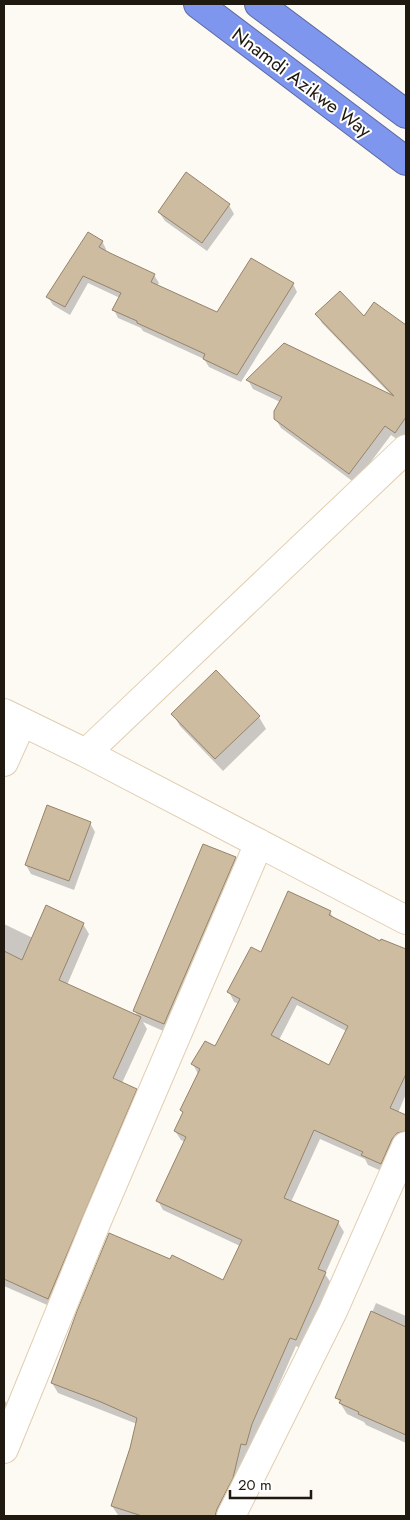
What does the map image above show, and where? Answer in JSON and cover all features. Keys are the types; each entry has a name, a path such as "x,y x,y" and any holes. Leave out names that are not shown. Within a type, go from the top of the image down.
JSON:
{"highway":[{"name":"Nnamdi Azikwe Way","path":"198,4 406,161"},
{"name":"Nnamdi Azikwe Way","path":"259,4 406,114"}],"street":[{"path":"86,753 406,449"},
{"path":"4,762 13,717 86,753 406,920"},
{"path":"4,1449 97,1221 259,843"},
{"path":"231,1516 333,1311 406,1146"}],"building":[{"path":"186,172 230,204 202,243 158,212"},
{"path":"88,232 103,241 99,247 155,274 151,282 217,312 251,258 294,283 237,375 203,359 205,354 112,310 121,293 83,276 65,307 46,297"},
{"path":"340,291 364,316 374,302 406,325 406,417 395,433 385,426 349,474 274,419 274,411 282,397 246,380 284,343 394,396 315,314"},
{"path":"216,670 260,716 215,759 171,714"},
{"path":"47,805 91,822 69,881 25,865"},
{"path":"203,844 236,857 164,1024 133,1011"},
{"path":"288,891 331,911 329,915 380,941 381,939 406,949 406,1074 390,1108 406,1115 406,1131 397,1133 392,1139 381,1164 361,1155 363,1152 314,1130 284,1198 339,1221 318,1269 326,1272 296,1340 290,1338 252,1424 246,1445 241,1444 233,1478 215,1516 142,1516 111,1506 130,1448 137,1418 51,1383 77,1311 109,1233 170,1259 172,1255 223,1280 242,1240 156,1201 186,1137 174,1131 183,1112 180,1110 200,1069 191,1064 205,1041 215,1046 240,999 227,992 251,947 261,952","holes":["292,997 348,1026 329,1065 271,1035"]},
{"path":"46,905 84,923 59,980 141,1017 113,1078 137,1089 48,1299 4,1279 4,951 22,960"},
{"path":"371,1311 406,1327 406,1435 358,1414 359,1412 339,1403 341,1400 335,1398"}]}
